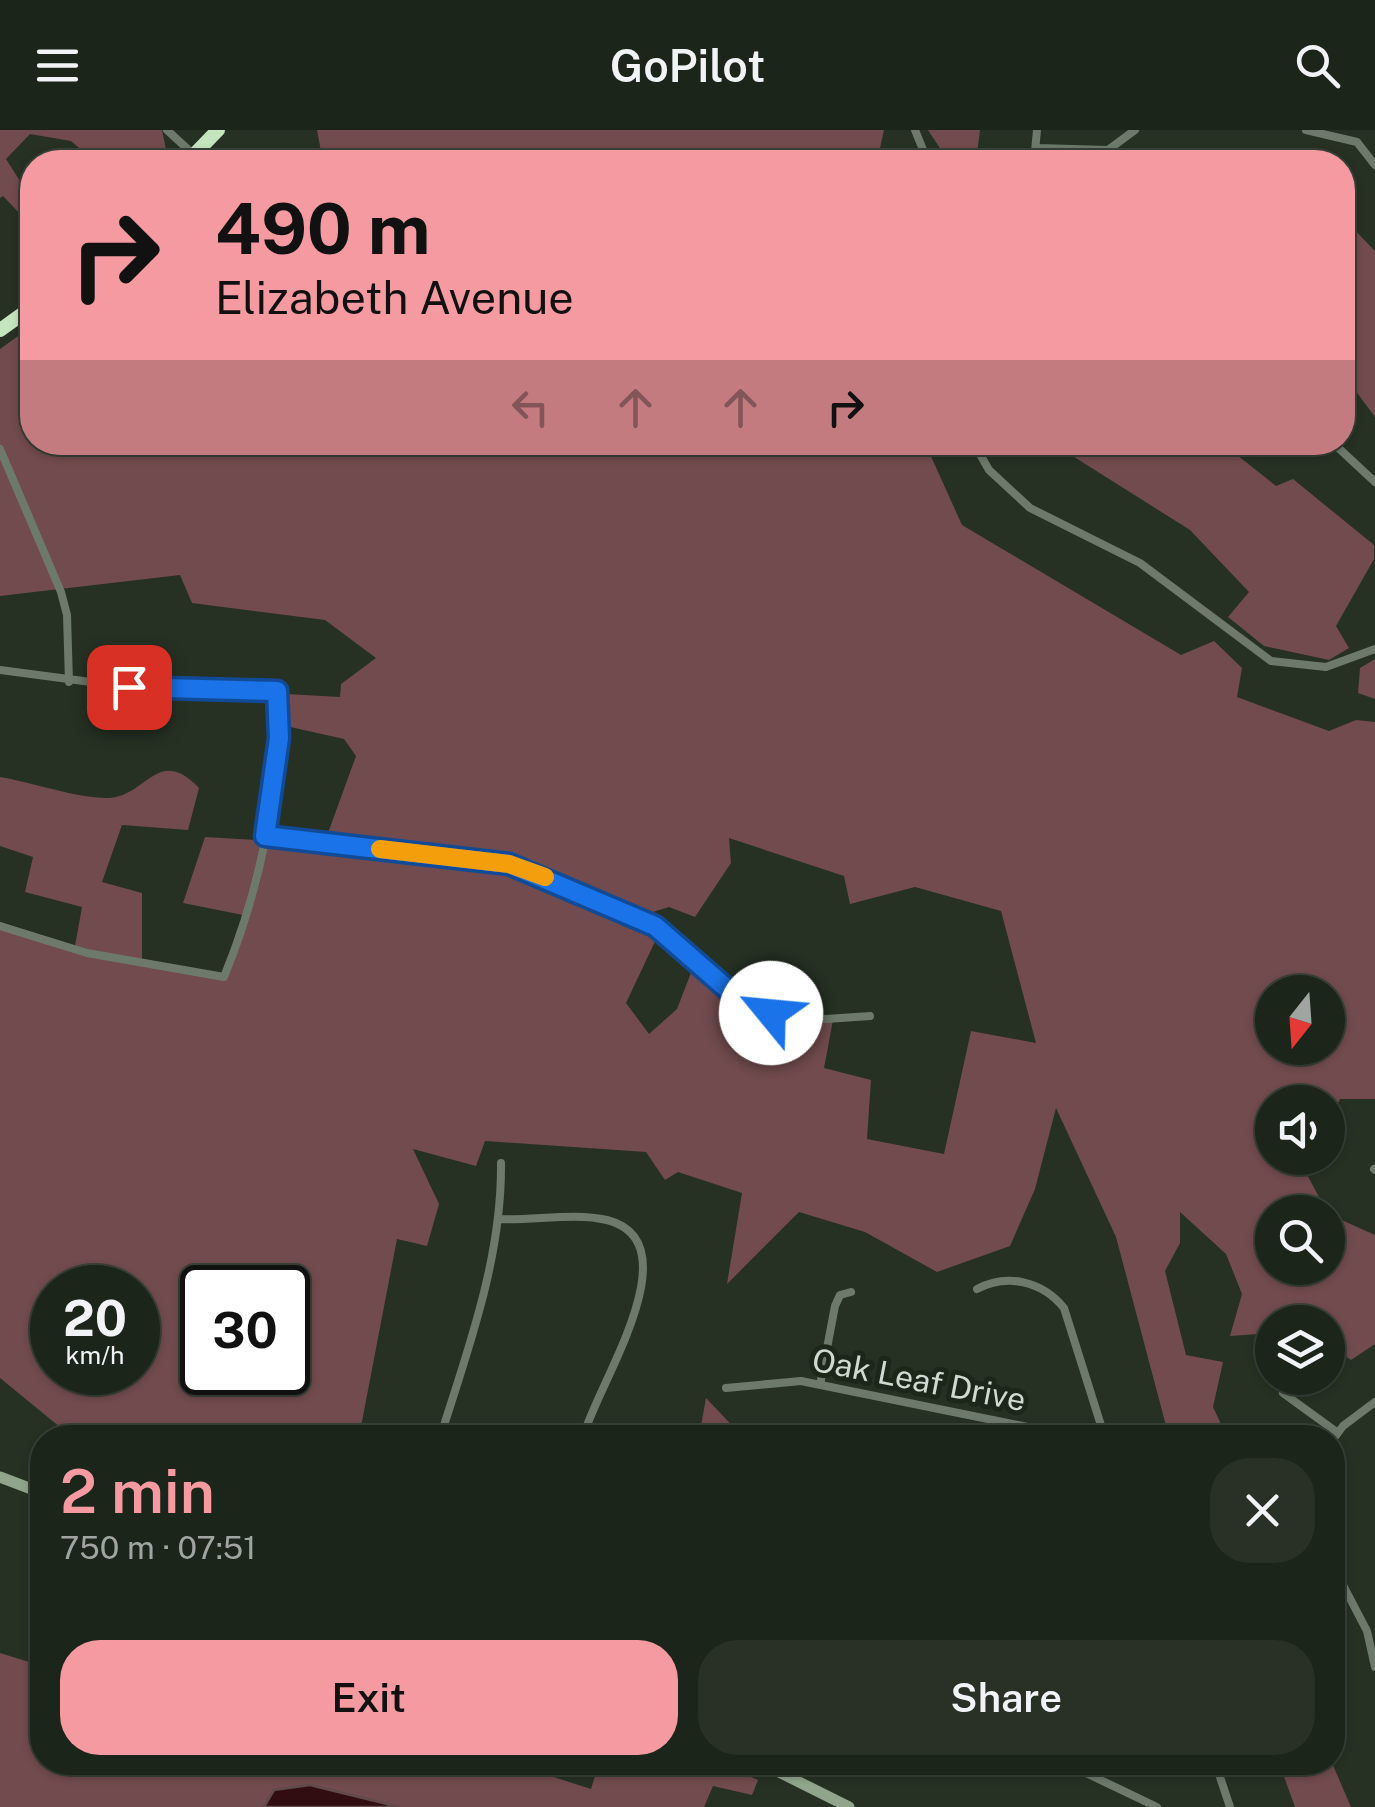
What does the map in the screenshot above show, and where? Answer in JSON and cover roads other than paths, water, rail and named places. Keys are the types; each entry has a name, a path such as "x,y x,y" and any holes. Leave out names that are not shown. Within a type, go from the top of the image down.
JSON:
{"highway":[{"path":"198,150 218,130"}],"main road":[{"path":"0,1477 30,1488"},
{"path":"785,1775 849,1807"}],"street":[{"path":"167,130 183,150"},
{"path":"1036,130 1038,148 1108,150 1134,130"},
{"path":"1306,130 1344,133 1357,142 1375,165"},
{"path":"0,449 62,592 67,615 68,682"},
{"path":"981,455 989,470 1030,508 1140,563 1271,660 1326,667 1375,649"},
{"path":"1346,455 1375,482"},
{"path":"0,670 37,672 68,682 277,691 279,738 265,836 242,931 224,977 88,952 0,926"},
{"path":"265,836 509,864 655,926 748,1006 771,1013 826,1019 870,1016"},
{"path":"445,1425 466,1364 500,1218 500,1163"},
{"path":"500,1218 606,1220 627,1230 640,1247 641,1288 621,1356 587,1425"},
{"path":"976,1289 994,1280 1022,1282 1056,1298 1064,1308 1101,1425"},
{"path":"820,1385 835,1306 840,1296 851,1292"},
{"name":"Oak Leaf Drive","path":"726,1388 784,1380 1017,1425"},
{"path":"1286,1395 1321,1425"},
{"path":"1345,1428 1375,1402"},
{"path":"1345,1589 1367,1631 1375,1667"},
{"path":"1090,1775 1158,1807"},
{"path":"1220,1775 1230,1807"}]}
